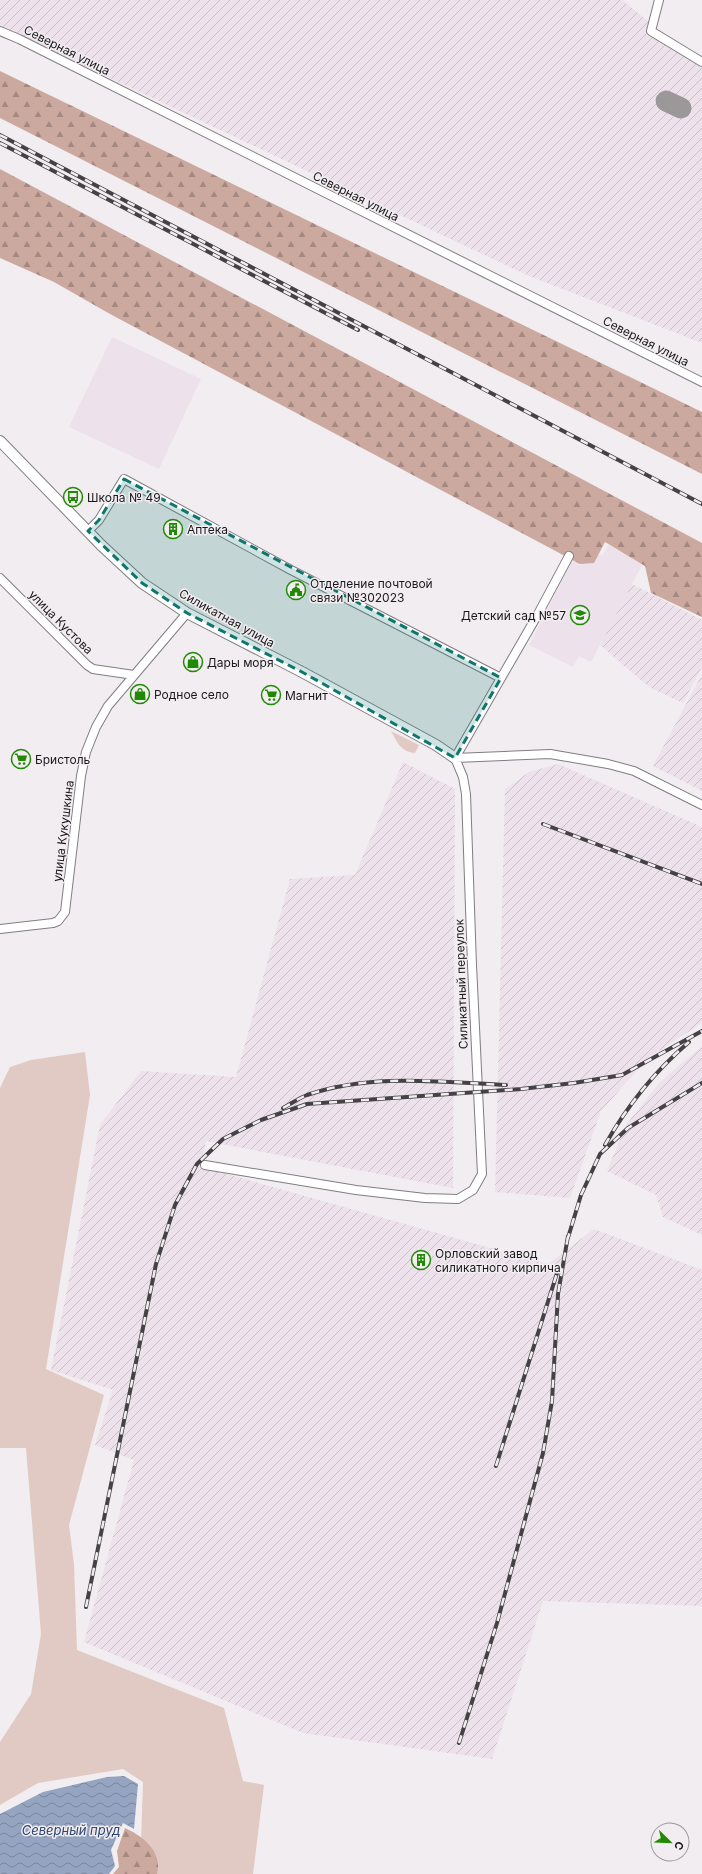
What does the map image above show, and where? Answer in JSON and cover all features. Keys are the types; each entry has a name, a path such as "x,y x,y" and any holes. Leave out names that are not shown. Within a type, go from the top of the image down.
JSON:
{"street":[{"path":"659,0 651,31 702,62"},
{"name":"Северная улица","path":"0,31 27,43 702,382"},
{"name":"Силикатная улица","path":"0,441 88,531 142,583 187,613 302,672 436,745 455,758"},
{"path":"88,531 99,520 124,479 291,570 501,678"},
{"path":"455,758 569,556"},
{"name":"улица Кустова","path":"0,578 87,666 93,670 134,675"},
{"name":"улица Кукушкина","path":"0,930 53,923 62,918 66,906 81,776 86,752 96,727 108,706 187,613"},
{"path":"455,758 550,754 608,764 634,771 702,805"},
{"name":"Силикатный переулок","path":"205,1165 356,1190 426,1198 458,1199 473,1190 482,1174 466,794 463,777 455,758"}],"highlighted area":[{"path":"124,479 501,678 455,758 302,672 187,613 142,583 88,531 99,520"}],"shaded area":[{"path":"0,0 622,0 702,65 702,343 529,276 0,26"},
{"path":"112,337 201,379 159,469 69,427"},
{"name":"Детский сад №57","path":"580,545 602,556 608,545 643,563 591,662 579,656 573,667 529,645"},
{"path":"632,584 702,620 702,667 683,703 649,687 600,645"},
{"path":"702,674 702,791 653,766"},
{"path":"391,731 419,745 415,753 406,751 398,743"},
{"path":"403,762 455,789 453,1188 206,1141 201,1167 548,1264 594,1229 702,1270 702,1606 543,1601 492,1759 303,1733 84,1642 134,1460 95,1445 113,1390 51,1370 100,1125 141,1071 236,1077 290,879 355,875"},
{"path":"558,764 702,827 702,1023 648,1058 601,1111 570,1198 495,1192 505,789 529,772"},
{"path":"702,1046 702,1235 663,1217 656,1195 607,1171 626,1125 660,1082"},
{"path":"85,1052 90,1095 46,1369 104,1395 69,1525 74,1564 77,1650 224,1708 243,1781 264,1785 253,1874 144,1874 141,1842 143,1782 123,1769 38,1783 0,1805 0,1742 31,1694 41,1634 26,1448 0,1448 0,1088 10,1067 31,1060"}],"green space":[{"path":"0,71 702,412 702,474 0,118"},
{"path":"0,169 702,543 702,617 651,593 645,566 605,542 594,563 580,564 110,314 54,282 0,258"},
{"path":"125,1828 145,1840 150,1846 157,1859 157,1874 113,1874 119,1867 117,1851"}],"water":[{"name":"Северный пруд","path":"124,1776 138,1784 134,1829 123,1823 111,1850 115,1866 109,1874 0,1874 0,1814 43,1792 107,1777"}],"taxiway":[{"path":"666,101 681,108"}],"railway":[{"path":"0,135 702,504"},
{"path":"0,143 358,330"},
{"path":"543,824 702,884"},
{"path":"86,1607 156,1264 175,1205 197,1164 223,1139 261,1120 307,1104 521,1089 574,1083 622,1075 702,1031"},
{"path":"605,1145 642,1090 653,1077 689,1042"},
{"path":"283,1108 307,1095 331,1088 381,1081 431,1081 506,1085"},
{"path":"567,1241 581,1195 600,1154 628,1128 702,1083"},
{"path":"459,1743 497,1623 543,1453 552,1401 558,1294 568,1236"},
{"path":"496,1466 558,1270"}],"place":[{"name":"Школа № 49","path":"73,497"},
{"name":"Аптека","path":"173,529"},
{"name":"Отделение почтовой связи №302023","path":"296,590"},
{"name":"Детский сад №57","path":"580,615"},
{"name":"Дары моря","path":"193,662"},
{"name":"Родное село","path":"140,694"},
{"name":"Магнит","path":"271,695"},
{"name":"Бристоль","path":"21,759"},
{"name":"Орловский завод силикатного кирпича","path":"421,1260"}]}
